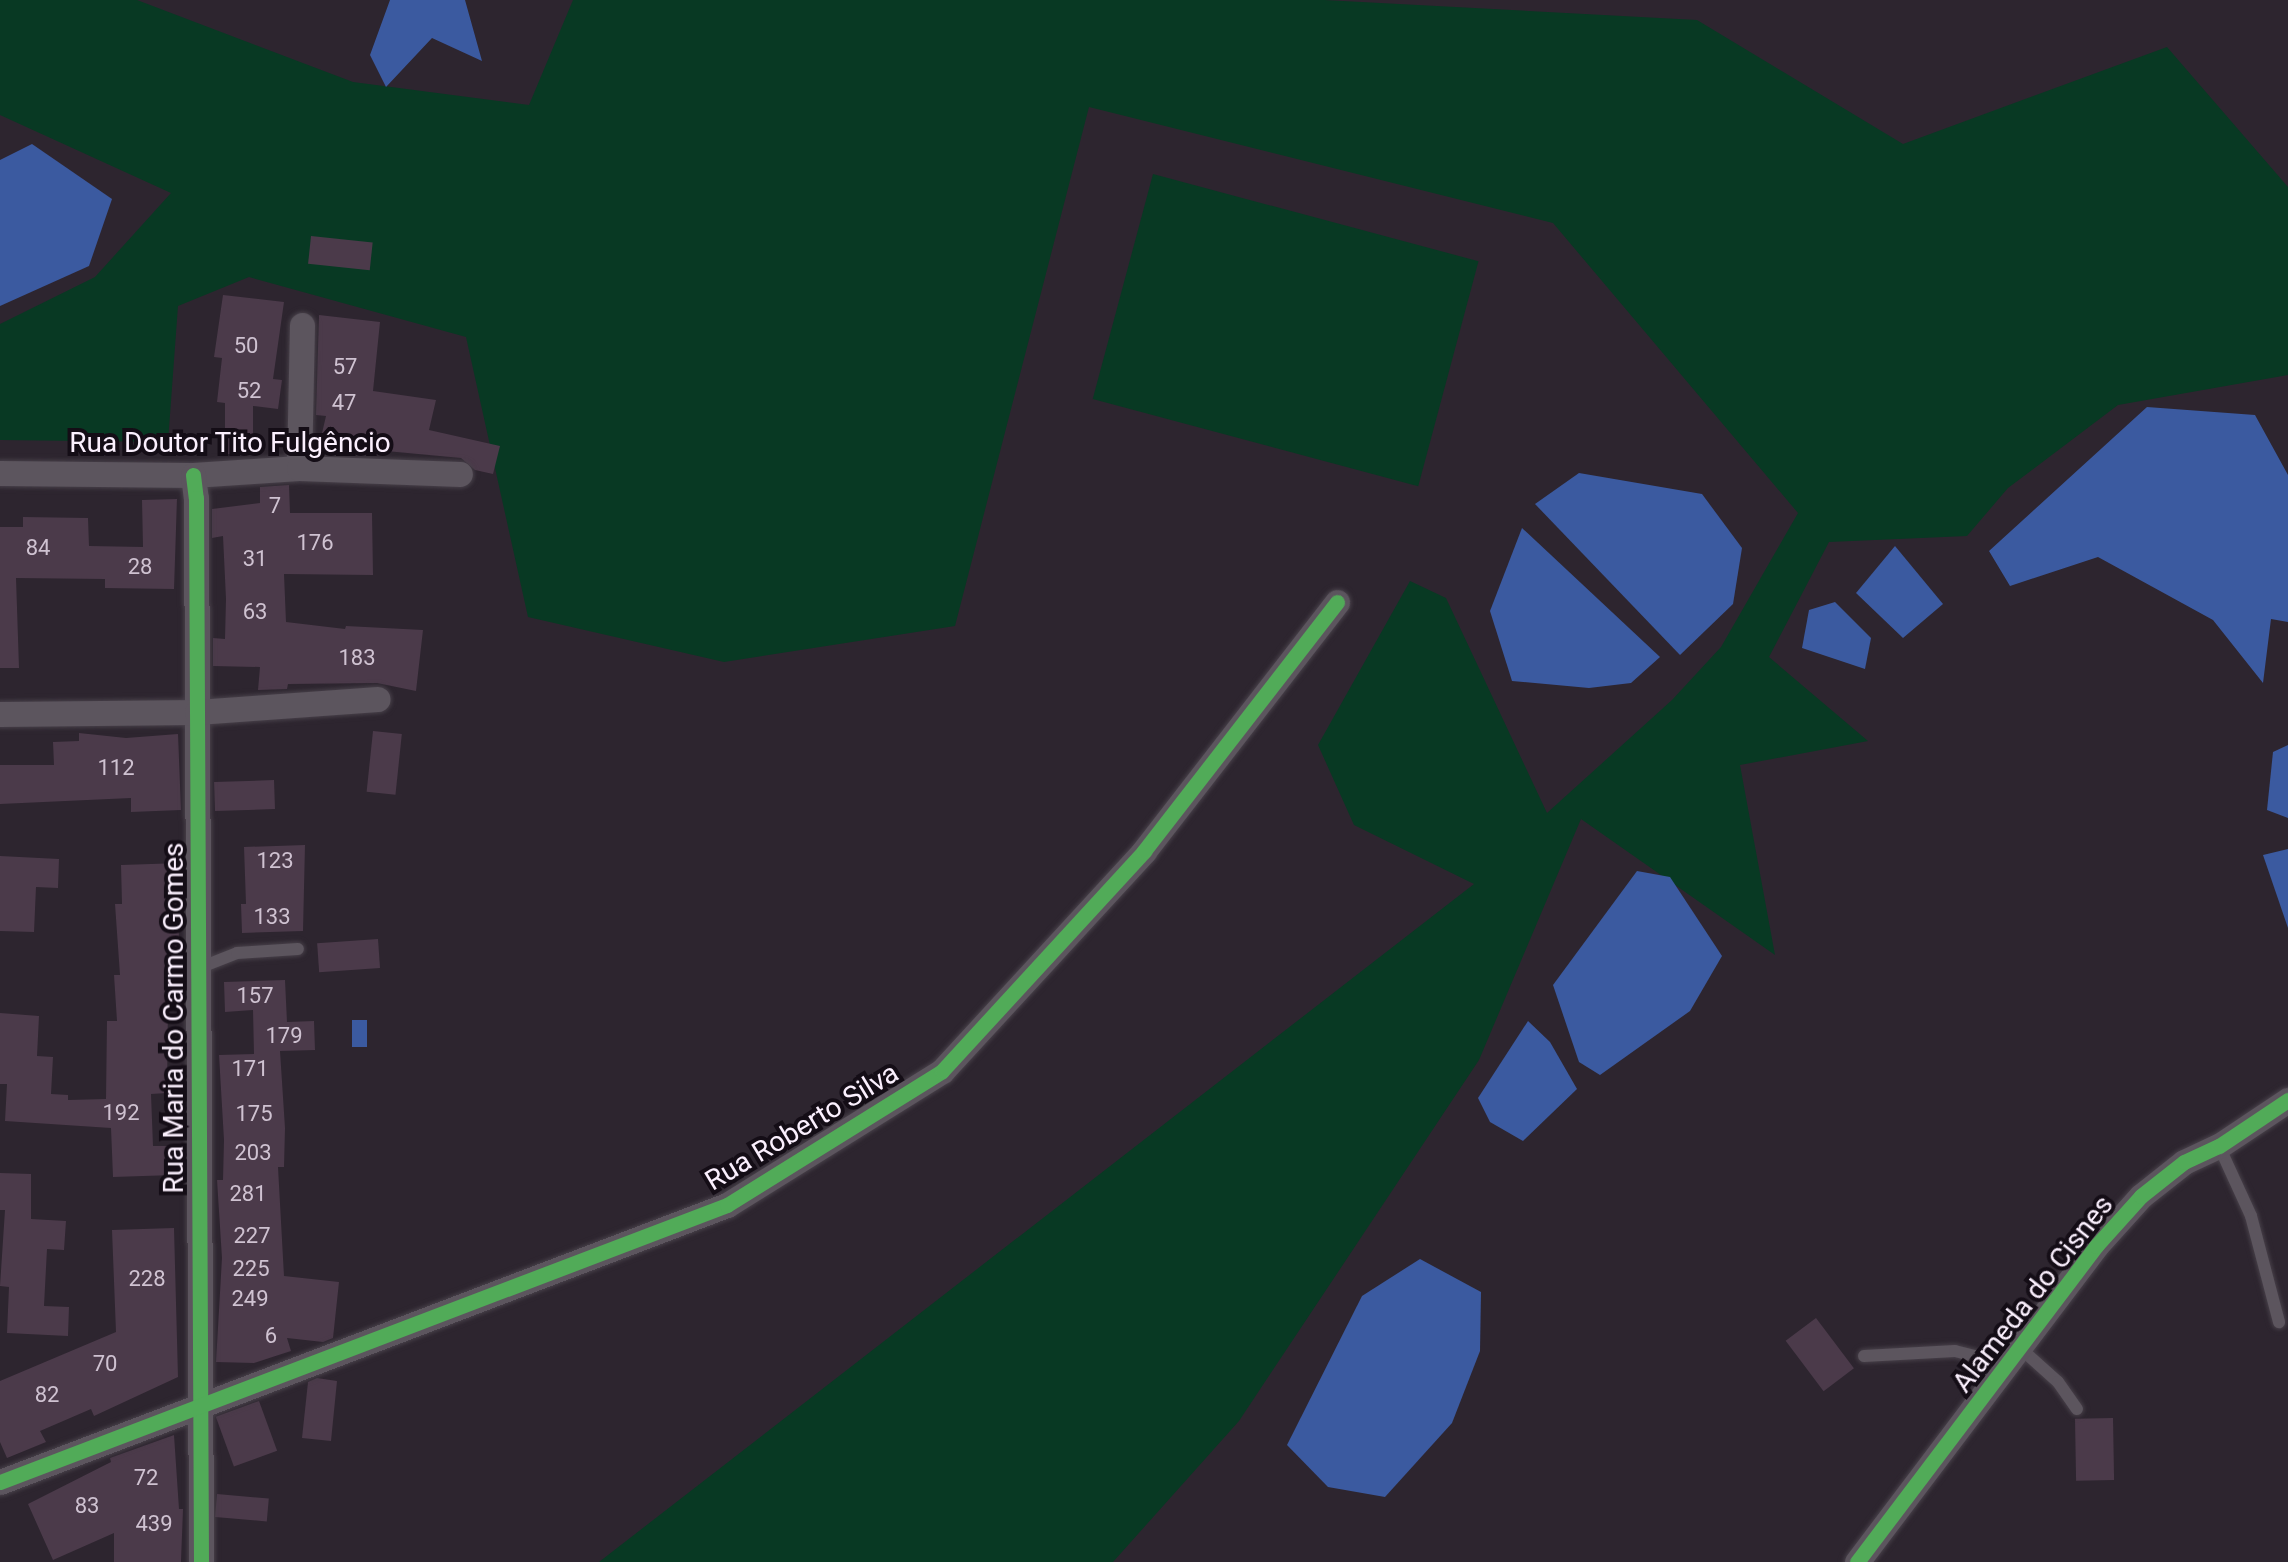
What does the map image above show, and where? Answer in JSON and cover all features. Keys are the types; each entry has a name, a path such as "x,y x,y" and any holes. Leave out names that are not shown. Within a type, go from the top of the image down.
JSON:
{"street":[{"path":"298,468 302,325"},
{"name":"Rua Doutor Tito Fulgêncio","path":"0,473 192,474 298,468 460,474"},
{"name":"Rua Maria do Carmo Gomes","path":"192,474 197,712 201,1562"},
{"name":"Rua Roberto Silva","path":"0,1482 727,1205 942,1071 1144,851 1336,602"},
{"path":"0,714 197,712 378,698"},
{"name":"Alameda do Cisnes","path":"1857,1562 2096,1246 2141,1196 2184,1162 2219,1146 2288,1100"}],"lane":[{"path":"199,968 237,953 298,949"},
{"path":"2219,1146 2251,1216 2279,1322"},
{"path":"1864,1356 1955,1351 2013,1356 2058,1382 2077,1409"}],"green space":[{"path":"0,0 137,0 353,82 529,105 573,0 1324,0 1697,20 1903,144 2167,47 2288,187 2288,375 2118,405 2008,488 1967,536 1829,542 1769,657 1868,741 1740,765 1775,955 1581,819 1479,1060 1239,1421 1113,1562 599,1562 1474,884 1354,825 1318,745 1410,581 1446,598 1547,813 1672,700 1721,647 1798,513 1553,223 1089,107 955,626 724,662 528,617 466,337 249,277 178,306 168,442 0,440 0,324 95,277 171,193 0,115"},
{"path":"1153,174 1479,261 1418,486 1093,399"}],"water":[{"path":"390,0 465,0 482,61 432,38 386,87 370,55"},
{"path":"32,144 112,199 89,266 0,306 0,160"},
{"path":"2147,407 2255,415 2288,475 2288,622 2271,619 2263,683 2213,620 2098,557 2010,586 1989,551"},
{"path":"1579,473 1702,494 1742,548 1733,604 1680,655 1535,504"},
{"path":"1522,528 1660,657 1631,683 1589,688 1512,681 1490,611"},
{"path":"1895,546 1943,604 1903,638 1856,593"},
{"path":"1835,602 1871,638 1865,669 1802,648 1809,610"},
{"path":"2288,745 2288,818 2267,810 2273,752"},
{"path":"2288,849 2288,928 2263,855"},
{"path":"1637,871 1670,877 1722,956 1690,1011 1600,1075 1579,1062 1553,985"},
{"path":"352,1020 367,1020 367,1047 352,1047"},
{"path":"1528,1021 1550,1042 1577,1089 1523,1141 1490,1122 1478,1098"},
{"path":"1420,1259 1481,1292 1480,1351 1452,1423 1385,1497 1328,1487 1287,1445 1362,1296"}],"building":[{"path":"311,236 373,242 370,270 308,264"},
{"path":"223,295 284,302 273,379 282,380 278,409 253,406 253,454 225,454 225,403 217,402 222,358 214,357"},
{"path":"319,315 380,322 373,391 436,400 429,430 500,446 493,474 475,470 461,458 386,451 385,455 355,454 319,446 326,416 316,415"},
{"path":"289,485 290,513 372,513 373,575 284,574 286,622 345,629 346,626 423,630 416,691 377,683 288,684 287,689 258,690 260,667 213,666 213,638 225,639 226,599 223,536 212,538 212,509 260,503 260,487"},
{"path":"177,499 174,589 105,588 105,579 16,578 19,668 0,668 0,527 23,527 23,517 88,518 89,546 143,547 142,500"},
{"path":"373,731 402,734 395,795 367,792"},
{"path":"79,733 126,738 178,734 181,810 131,812 131,798 0,804 0,765 54,765 53,742 79,741"},
{"path":"274,780 275,809 215,811 214,782"},
{"path":"305,845 303,931 242,933 241,904 246,904 244,847"},
{"path":"0,856 59,859 58,888 36,887 34,932 0,931"},
{"path":"181,863 182,892 176,892 181,966 176,966 177,1002 168,1003 167,1093 151,1094 153,1146 173,1146 174,1175 113,1177 111,1128 5,1121 7,1084 0,1084 0,1013 39,1016 37,1056 53,1057 51,1094 68,1095 68,1100 106,1099 107,1021 117,1021 114,975 120,975 115,904 122,904 121,865"},
{"path":"378,939 380,968 319,972 317,943"},
{"path":"285,980 287,1022 314,1021 315,1050 280,1051 285,1128 284,1167 278,1167 284,1276 339,1282 333,1338 323,1342 287,1338 291,1351 254,1363 216,1362 222,1258 217,1180 223,1180 224,1140 219,1055 254,1054 253,1010 225,1012 224,982"},
{"path":"0,1173 31,1174 31,1219 66,1221 64,1250 47,1249 44,1306 69,1307 68,1336 7,1333 9,1287 0,1286 5,1210 0,1210"},
{"path":"174,1228 178,1377 94,1416 91,1409 40,1431 46,1442 7,1458 0,1442 0,1381 116,1332 112,1230"},
{"path":"1816,1318 1854,1368 1824,1391 1786,1341"},
{"path":"317,1378 337,1381 331,1441 302,1438 308,1382"},
{"path":"259,1401 277,1451 234,1467 216,1417"},
{"path":"2113,1418 2114,1480 2076,1481 2075,1419"},
{"path":"174,1435 179,1509 183,1509 181,1562 114,1562 114,1533 53,1560 28,1504 111,1462 110,1458"},
{"path":"217,1494 269,1499 267,1521 215,1517"}],"cycle path":[{"path":"193,475 201,1562"},
{"path":"0,1482 727,1205 942,1071 1144,851 1337,602"},
{"path":"1857,1562 2096,1246 2141,1196 2184,1162 2219,1146 2288,1100"}]}
